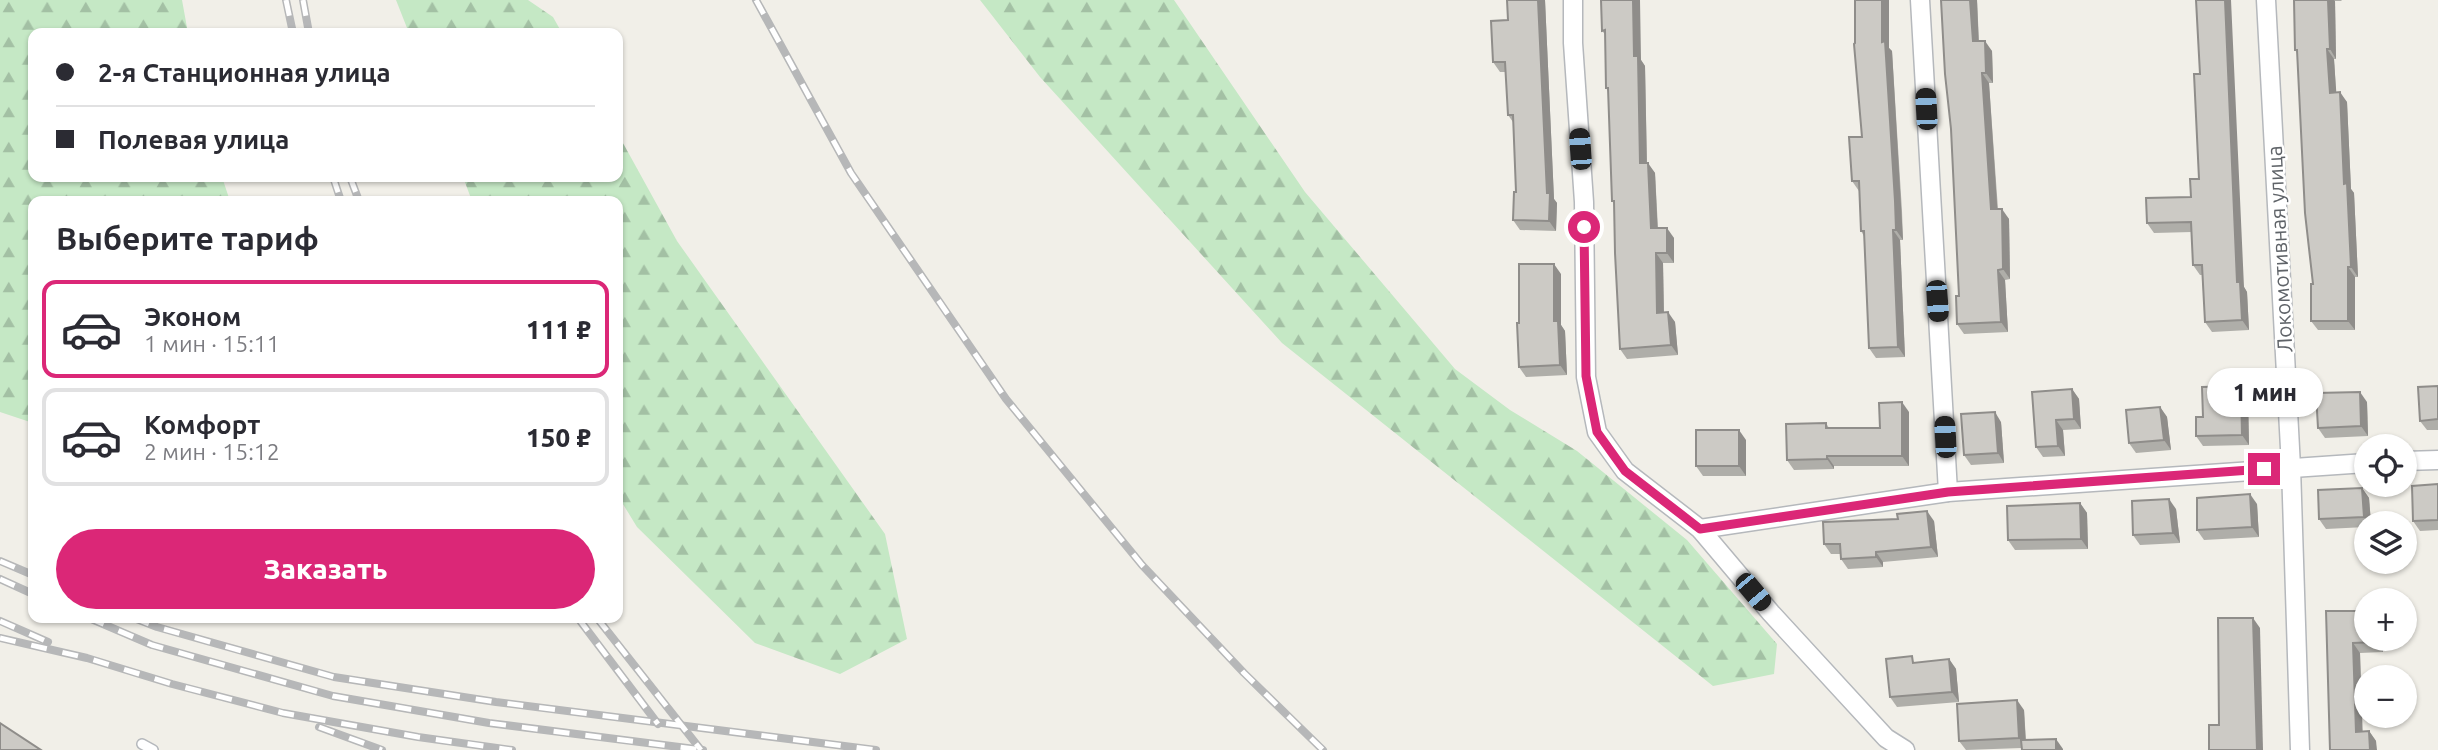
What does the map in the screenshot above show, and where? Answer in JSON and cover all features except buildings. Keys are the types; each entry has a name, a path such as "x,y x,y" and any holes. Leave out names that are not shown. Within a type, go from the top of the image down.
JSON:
{"street":[{"path":"1573,0 1573,43 1584,202 1586,376 1597,432 1625,471 1700,529 1771,613 1868,719 1886,738 1905,750"},
{"path":"1920,0 1948,492"},
{"name":"Локомотивная улица","path":"2266,0 2291,467 2300,750"},
{"path":"2417,461 2438,460"},
{"path":"1700,529 1948,492 2354,464"}],"lane":[{"path":"142,744 153,750"}],"green space":[{"path":"0,0 182,0 187,28 28,28 28,182 224,182 228,196 28,196 28,421 0,412"},
{"path":"396,0 528,0 553,17 559,28 407,28"},
{"path":"980,0 1174,0 1305,192 1455,369 1510,410 1577,451 1687,540 1777,644 1774,674 1713,686 1282,343 1040,77"},
{"path":"623,143 677,241 885,534 907,639 840,674 755,643 637,527 623,504 623,196 470,196 465,182 623,182"}],"railway":[{"path":"286,0 292,28"},
{"path":"303,0 308,28"},
{"path":"756,0 851,173 1006,399 1142,565 1244,673 1323,750"},
{"path":"335,182 339,196"},
{"path":"352,182 357,196"},
{"path":"0,561 28,573"},
{"path":"0,579 28,592"},
{"path":"0,621 48,642"},
{"path":"101,623 152,645 333,696 489,723 703,750"},
{"path":"147,623 334,677 496,702 876,750"},
{"path":"582,623 658,724"},
{"path":"601,623 701,750"},
{"path":"0,638 87,658 283,713 418,737 512,750"},
{"path":"319,727 382,750"}],"route":[{"path":"1584,227 1586,376 1597,432 1625,471 1700,529 1948,492 2264,469"}]}
